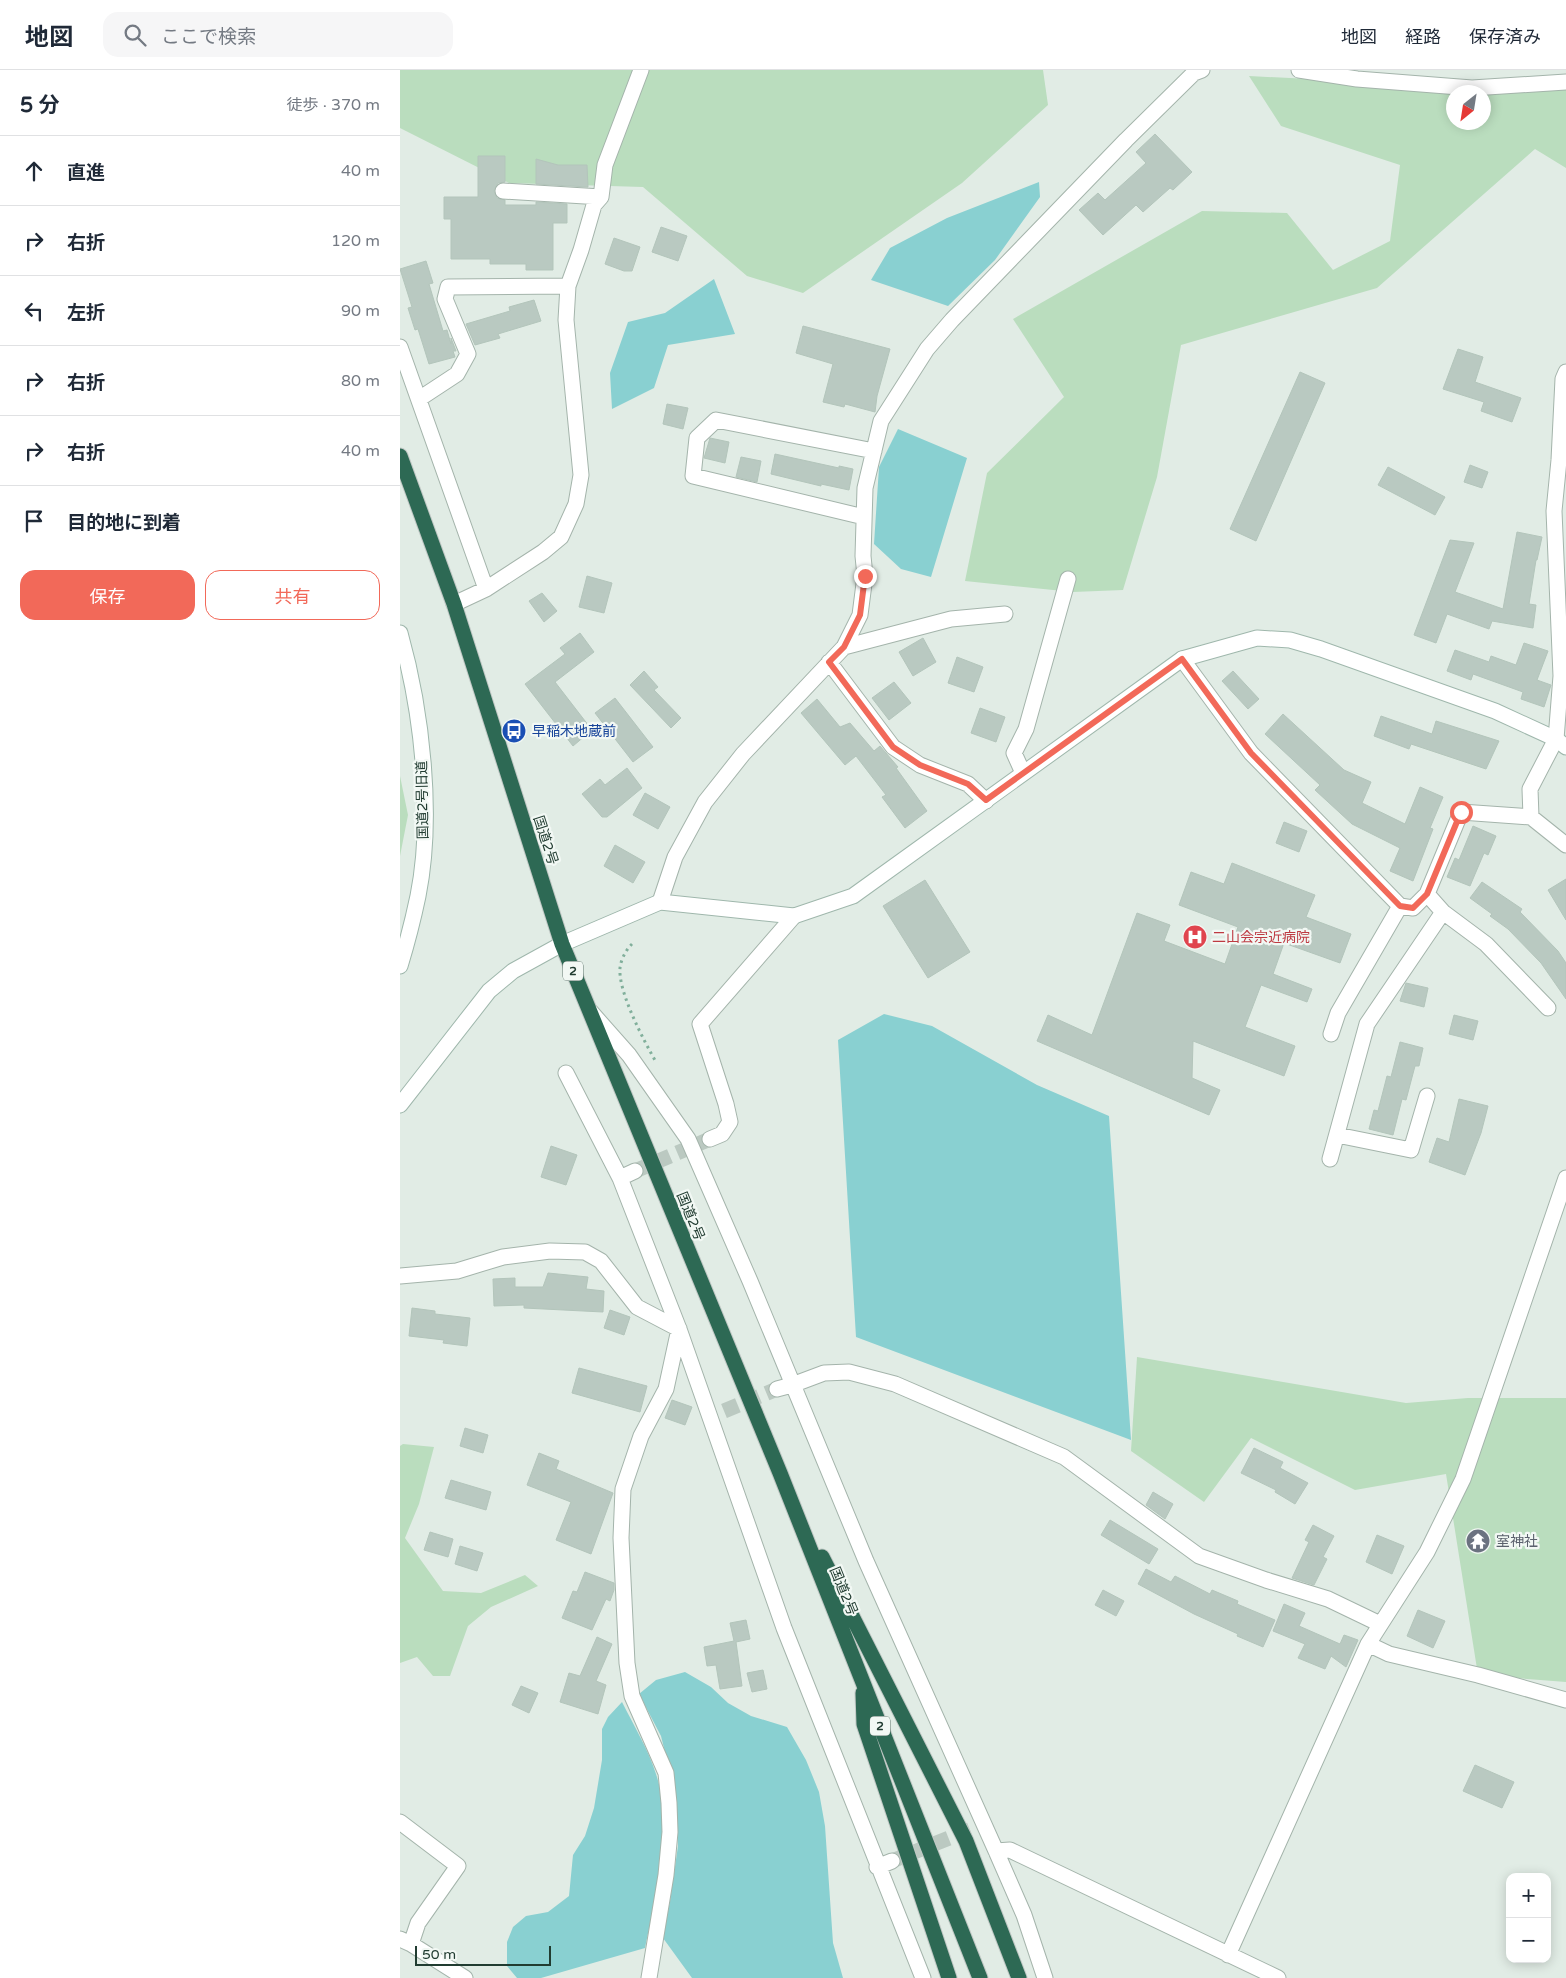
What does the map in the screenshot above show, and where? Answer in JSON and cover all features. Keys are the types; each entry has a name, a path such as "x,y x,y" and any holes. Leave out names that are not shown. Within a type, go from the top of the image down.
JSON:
{"highway":[{"name":"国道2号","path":"400,456 454,604 562,944 780,1473 980,1978"},
{"path":"780,1473 966,1841 1019,1978"},
{"path":"862,1681 864,1724 949,1978"}],"street":[{"path":"454,604 486,589 543,552 561,537 576,504 581,475 566,320 568,286 594,205 601,197 605,166 641,70"},
{"path":"660,902 675,858 704,802 742,754 844,647 860,615 865,576 863,556 865,488 874,451 882,421 927,349 952,320 1126,140 1194,73 1202,70"},
{"path":"1299,70 1367,80 1472,88 1566,82"},
{"path":"503,191 601,197"},
{"path":"419,399 457,374 468,354 445,299 448,287 568,286"},
{"path":"400,348 486,589"},
{"path":"1531,817 1530,789 1561,743 1563,676 1561,546 1554,511 1563,458 1563,379 1566,372"},
{"path":"864,517 693,476 697,438 716,420 874,451"},
{"path":"1023,773 1014,753 1026,729 1068,579"},
{"path":"844,647 950,619 1005,614"},
{"name":"国道2号旧道","path":"400,633 411,671 418,714 423,771 424,837 418,895 400,966"},
{"path":"400,1105 489,991 513,971 562,944 660,902 794,916 853,896 1182,659 1256,638 1290,640 1321,648 1495,711 1561,743"},
{"path":"1182,659 1251,753 1400,906 1413,908 1427,894 1461,812 1531,817 1566,845"},
{"path":"829,662 893,747 920,765 968,784 986,800"},
{"path":"1427,894 1443,912 1486,944 1548,1008"},
{"path":"1331,1034 1338,1014 1400,906"},
{"path":"1330,1159 1366,1024 1443,912"},
{"path":"710,1139 722,1134 730,1122 700,1024 794,916"},
{"path":"590,1010 629,1055 688,1139 750,1281 785,1387 866,1561 979,1826 996,1851 1024,1915 1045,1978"},
{"path":"566,1073 620,1178 679,1329 717,1414 784,1628 877,1867 923,1978"},
{"path":"1337,1135 1411,1150 1427,1096"},
{"path":"620,1178 636,1171"},
{"path":"1228,1955 1368,1644 1427,1552 1463,1478 1566,1178"},
{"path":"400,1276 457,1271 513,1256 550,1251 585,1252 601,1261 637,1307 679,1329"},
{"path":"649,1978 666,1875 670,1832 670,1803 666,1773 632,1696 627,1663 621,1538 623,1489 640,1436 666,1389 679,1329"},
{"path":"785,1387 824,1374 849,1372 895,1384 1064,1457 1199,1556 1266,1580 1328,1598 1380,1624"},
{"path":"1368,1644 1389,1654 1478,1675 1566,1700"},
{"path":"400,1822 458,1866 406,1942 465,1978"},
{"path":"996,1851 1010,1850 1278,1978"},
{"path":"877,1867 892,1861"}],"green space":[{"path":"400,70 1043,70 1048,105 962,183 803,293 747,276 643,187 509,183 400,128"},
{"path":"1249,76 1411,84 1566,80 1566,168 1535,149 1377,288 1181,345 1157,477 1123,590 1073,592 965,581 987,473 1064,397 1013,319 1202,211 1287,213 1333,270 1390,241 1400,165 1281,126"},
{"path":"400,776 408,815 400,856"},
{"path":"1137,1357 1406,1403 1468,1398 1566,1398 1566,1682 1478,1675 1446,1474 1355,1490 1251,1438 1204,1502 1131,1451"},
{"path":"403,1444 434,1447 419,1504 405,1538 443,1591 481,1593 525,1575 538,1586 491,1607 468,1626 450,1676 433,1676 417,1657 400,1663 400,1446"}],"water":[{"path":"1039,182 1040,197 995,260 948,306 871,280 890,248 947,218"},
{"path":"714,279 735,334 668,345 654,388 612,409 610,373 628,322 665,313"},
{"path":"898,429 967,458 931,577 901,569 874,544 879,467"},
{"path":"884,1014 932,1026 1037,1085 1109,1116 1131,1440 856,1337 838,1040"},
{"path":"685,1672 711,1687 728,1703 751,1716 787,1727 806,1760 819,1792 825,1826 833,1943 843,1978 692,1978 663,1938 678,1846 675,1792 661,1736 639,1694 656,1680"},
{"path":"622,1702 653,1765 661,1795 663,1839 661,1861 645,1948 541,1978 517,1978 507,1966 507,1942 513,1927 526,1916 548,1912 569,1896 573,1855 585,1836 594,1808 602,1760 602,1729 608,1717"}],"building":[{"path":"1155,134 1192,172 1173,190 1170,188 1143,212 1136,205 1103,235 1079,210 1098,193 1105,200 1146,163 1136,152"},
{"path":"478,156 505,156 505,182 498,183 494,191 497,198 505,200 505,205 536,205 536,202 567,204 567,223 553,223 553,270 526,270 526,264 490,264 490,259 451,259 451,219 444,219 444,197 478,197"},
{"path":"536,159 558,165 587,165 588,187 536,184"},
{"path":"661,227 687,236 678,261 652,252"},
{"path":"614,238 640,247 632,271 624,271 605,264"},
{"path":"426,261 433,283 429,284 443,331 447,330 451,344 451,338 456,351 453,351 455,357 429,364 418,329 415,330 408,308 412,307 400,269"},
{"path":"534,300 541,321 498,334 500,338 475,345 466,324 510,311 509,307"},
{"path":"803,326 890,349 877,396 875,412 845,404 844,407 823,402 833,364 796,353"},
{"path":"1458,349 1483,357 1475,382 1521,398 1512,422 1481,411 1484,402 1443,389"},
{"path":"1300,372 1325,383 1256,541 1230,529"},
{"path":"667,404 688,408 683,429 663,424"},
{"path":"710,438 729,442 725,463 704,458"},
{"path":"775,454 839,468 839,466 853,469 849,490 821,484 821,486 771,474"},
{"path":"741,457 761,461 757,482 736,477"},
{"path":"1470,465 1488,472 1482,488 1464,482"},
{"path":"1388,467 1445,497 1435,515 1378,485"},
{"path":"1517,532 1542,537 1536,560 1529,604 1536,605 1533,628 1492,621 1489,629 1447,614 1436,643 1414,635 1450,540 1474,543 1455,592 1503,609"},
{"path":"587,576 612,583 604,613 579,607"},
{"path":"542,593 557,611 544,622 529,601"},
{"path":"580,633 594,652 555,682 592,730 573,746 525,684 565,654 560,648"},
{"path":"923,638 936,662 913,676 899,652"},
{"path":"1524,643 1548,651 1537,680 1551,685 1544,707 1521,699 1523,692 1473,674 1471,680 1447,671 1455,650 1489,662 1491,656 1516,665"},
{"path":"957,657 983,667 974,692 948,683"},
{"path":"644,671 658,687 654,690 681,718 671,728 630,685"},
{"path":"1233,671 1259,699 1248,709 1222,681"},
{"path":"894,682 911,703 889,720 872,698"},
{"path":"615,698 653,747 633,762 595,713"},
{"path":"817,699 840,727 850,723 874,751 880,746 898,767 896,768 927,811 905,828 882,797 886,795 856,756 845,765 801,713"},
{"path":"980,708 1005,717 996,742 971,733"},
{"path":"1283,714 1344,770 1371,782 1362,803 1405,824 1420,787 1443,797 1430,828 1433,829 1413,881 1390,871 1400,848 1352,824 1315,790 1320,785 1265,734"},
{"path":"1381,716 1432,734 1436,721 1499,741 1486,769 1411,744 1409,749 1374,736"},
{"path":"627,768 642,788 607,817 602,817 582,794 600,779 605,785"},
{"path":"645,793 670,807 658,829 633,815"},
{"path":"1284,822 1307,831 1299,852 1276,843"},
{"path":"1473,826 1496,836 1488,855 1484,853 1470,886 1447,877 1455,858 1459,860"},
{"path":"615,845 645,862 633,883 604,866"},
{"path":"1232,863 1315,895 1306,917 1351,934 1340,963 1284,943 1273,974 1312,989 1307,1002 1261,985 1245,1027 1295,1046 1284,1076 1193,1041 1192,1078 1220,1090 1209,1115 1037,1041 1048,1015 1092,1035 1137,913 1170,925 1164,941 1225,964 1238,927 1179,905 1191,872 1224,884"},
{"path":"1566,879 1566,920 1548,890"},
{"path":"925,880 970,952 928,978 883,906"},
{"path":"1482,882 1522,909 1520,912 1558,951 1566,963 1566,999 1541,963 1508,929 1490,916 1492,914 1470,898"},
{"path":"1406,983 1428,988 1424,1007 1400,1001"},
{"path":"1454,1015 1478,1021 1473,1040 1449,1034"},
{"path":"1400,1042 1423,1048 1419,1066 1415,1066 1406,1100 1402,1099 1393,1135 1369,1129 1374,1110 1378,1111 1387,1076 1391,1077"},
{"path":"1459,1099 1488,1106 1481,1133 1465,1175 1429,1162 1437,1138 1449,1142"},
{"path":"551,1146 577,1155 566,1185 541,1177"},
{"path":"548,1273 588,1277 586,1289 604,1291 603,1312 524,1308 524,1305 494,1306 493,1279 515,1278 515,1287 543,1287"},
{"path":"412,1308 435,1311 435,1314 470,1318 467,1346 443,1343 444,1340 409,1336"},
{"path":"610,1310 630,1317 624,1335 604,1328"},
{"path":"579,1368 647,1386 640,1412 572,1393"},
{"path":"672,1400 692,1407 685,1425 665,1418"},
{"path":"465,1428 488,1435 483,1453 460,1446"},
{"path":"1254,1448 1283,1462 1280,1468 1308,1483 1295,1504 1275,1492 1276,1490 1241,1473"},
{"path":"539,1453 559,1461 556,1469 613,1493 591,1554 556,1540 571,1502 527,1485"},
{"path":"451,1480 491,1492 486,1510 445,1498"},
{"path":"1153,1492 1173,1504 1165,1519 1146,1505"},
{"path":"1110,1520 1158,1549 1149,1564 1101,1535"},
{"path":"1313,1525 1334,1536 1323,1557 1327,1559 1314,1585 1292,1578 1309,1542 1305,1540"},
{"path":"430,1532 453,1539 448,1557 424,1550"},
{"path":"1377,1535 1404,1546 1392,1574 1366,1562"},
{"path":"460,1546 483,1553 477,1571 455,1564"},
{"path":"1146,1569 1171,1582 1175,1576 1210,1594 1212,1590 1238,1601 1237,1604 1275,1620 1263,1647 1237,1636 1238,1634 1194,1614 1138,1584"},
{"path":"585,1572 614,1583 614,1590 610,1601 606,1599 592,1630 562,1618 573,1591 577,1592"},
{"path":"1103,1590 1124,1601 1116,1616 1095,1605"},
{"path":"1284,1604 1305,1613 1299,1626 1340,1644 1344,1635 1358,1640 1346,1667 1331,1656 1325,1669 1298,1658 1305,1644 1273,1631"},
{"path":"1418,1610 1445,1621 1433,1648 1407,1636"},
{"path":"746,1620 750,1639 736,1642 742,1686 720,1689 716,1665 707,1666 704,1647 734,1641 730,1623"},
{"path":"597,1637 612,1644 596,1681 606,1685 598,1714 560,1702 569,1673 580,1676"},
{"path":"763,1670 767,1689 752,1692 747,1673"},
{"path":"521,1686 538,1693 529,1713 512,1705"},
{"path":"1475,1765 1514,1782 1502,1808 1463,1791"}],"tunnel":[{"path":"635,1171 710,1139"},
{"path":"724,1411 777,1389"},
{"path":"892,1861 974,1828"}],"place":[{"name":"早稲木地蔵前","path":"514,731"},
{"name":"二山会宗近病院","path":"1195,937"},
{"name":"室神社","path":"1478,1541"}],"route":[{"path":"865,576 860,615 844,647 829,662 893,747 920,765 968,784 986,800 1182,659 1251,753 1400,906 1413,908 1427,894 1461,812"}]}
